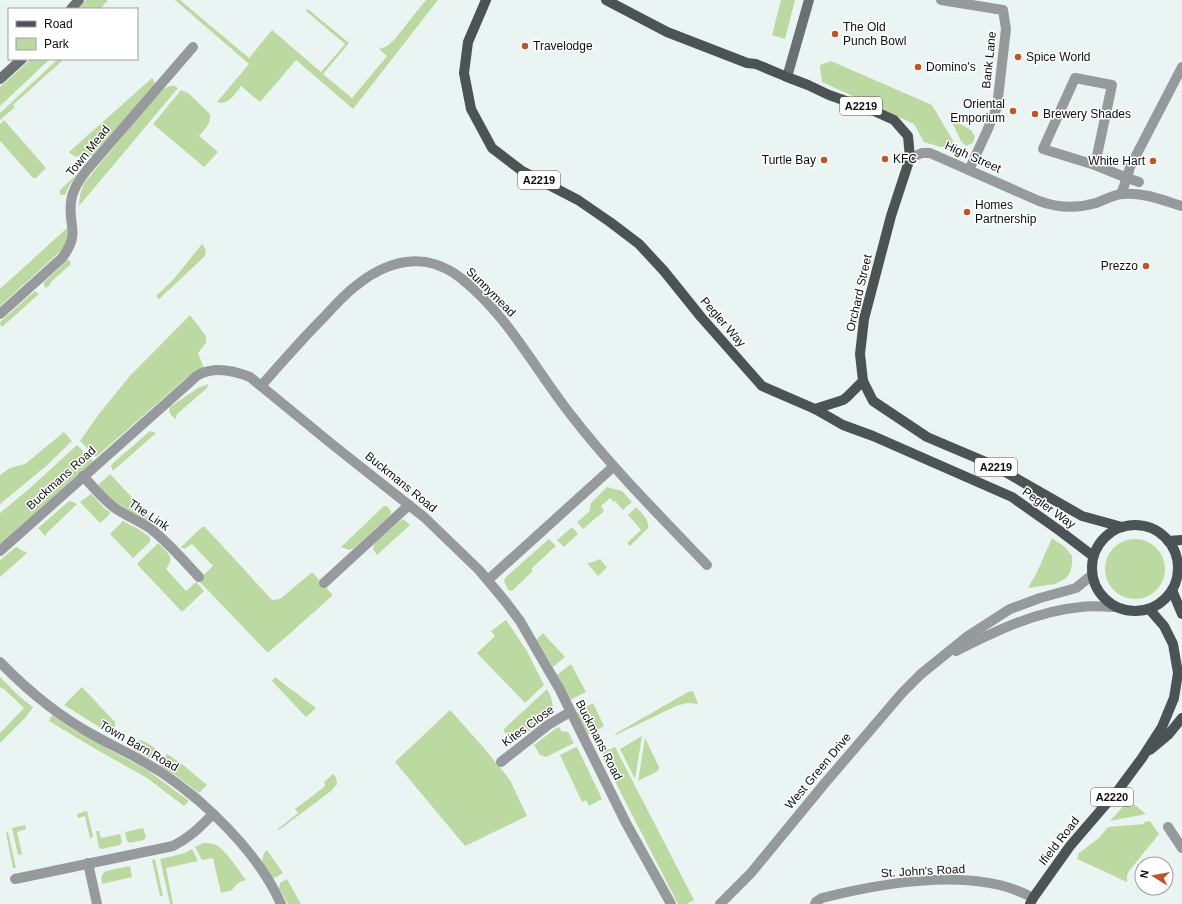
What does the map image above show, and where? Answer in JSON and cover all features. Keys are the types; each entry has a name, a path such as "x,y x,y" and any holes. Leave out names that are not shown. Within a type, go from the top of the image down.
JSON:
{"main road":[{"name":"Pegler Way","path":"486,0 468,42 464,73 471,109 492,148 522,171 578,200 639,244 664,271 701,317 762,386 815,409 843,424 1012,497 1093,556"},
{"name":"A2219","path":"606,0 667,32 747,63 756,64 829,95 874,111 894,120 908,136 910,158"},
{"name":"Orchard Street","path":"863,381 860,354 864,319 891,216 910,158"},
{"name":"Pegler Way","path":"863,381 873,401 927,437 993,465 1082,516 1122,527"},
{"path":"815,409 843,400 863,381"},
{"path":"1177,583 1165,599 1150,610 1135,612 1124,611 1115,607 1104,599 1096,588 1091,566 1093,556 1099,543 1109,533 1122,527 1132,525 1152,528 1168,541 1175,553 1178,567 1177,583 1182,614"},
{"path":"1168,541 1182,540"},
{"name":"Ifield Road","path":"1032,901 1070,846 1119,789 1142,758 1162,727 1174,698 1178,673 1173,644 1164,626 1150,610"},
{"name":"Ifield Road","path":"1142,758 1168,735 1182,718"}],"street":[{"path":"72,8 79,0"},
{"path":"787,77 809,0"},
{"name":"Bank Lane","path":"941,0 1003,10 1006,29 997,107 969,170"},
{"name":"Town Mead","path":"0,314 62,258 72,240 71,201 79,180 193,47"},
{"path":"0,78 21,60"},
{"path":"1121,194 1130,167 1182,67"},
{"path":"1095,164 1112,85 1075,78 1043,150 1095,164 1139,182"},
{"name":"High Street","path":"910,158 922,153 930,153 1052,206 1069,208 1082,207 1121,194 1140,194 1182,206"},
{"name":"Sunnymead","path":"261,386 310,331 357,285 372,275 389,267 405,262 421,261 436,264 461,278 475,290 496,313 526,351 557,397 613,467 707,565"},
{"name":"Buckmans Road","path":"0,551 83,476 201,374 210,371 224,370 238,372 250,377 437,529 488,580 520,620 560,690 626,823 671,904"},
{"path":"488,580 613,467"},
{"name":"The Link","path":"83,476 98,493 118,510 140,522 163,539 199,577"},
{"path":"324,583 409,505"},
{"name":"West Green Drive","path":"720,904 751,873 829,778 902,693 921,674 968,636 1010,609 1040,598 1076,588 1092,575"},
{"name":"West Green Drive","path":"940,659 990,634 1016,623 1050,612 1082,606 1115,607"},
{"name":"Town Barn Road","path":"0,662 42,702 83,729 154,767 169,777 214,814 234,834 251,855 266,877 281,904"},
{"name":"Kites Close","path":"501,762 548,725 570,712"},
{"path":"15,879 173,846 194,834 214,814"},
{"path":"1168,827 1181,843"},
{"path":"88,863 97,904"},
{"name":"St. John's Road","path":"815,904 822,898 872,887 901,882 938,880 992,883 1024,892 1032,901"}],"green space":[{"path":"86,0 108,0 101,8 79,8"},
{"path":"175,0 180,0 249,58 272,30 321,72 345,44 306,11 308,9 349,43 323,74 352,98 387,56 379,49 387,46 394,40 426,0 438,0 353,109 296,60 260,102 241,86 234,96 228,101 221,103 217,102 249,64"},
{"path":"781,0 795,0 785,39 772,35"},
{"path":"30,60 49,60 0,106 0,87"},
{"path":"57,60 63,60 13,105 15,107 0,120 0,113"},
{"path":"831,61 932,105 956,146 940,147 924,142 914,124 822,82 820,65"},
{"path":"152,78 155,84 93,155 81,157 74,156 69,152"},
{"path":"170,86 175,86 178,88 79,206 80,193 85,182 161,90"},
{"path":"181,90 188,93 210,114 209,124 199,136 218,152 204,167 153,124"},
{"path":"950,118 971,130 975,137 973,143 966,146 961,141"},
{"path":"4,120 46,168 36,178 33,178 0,141 0,124"},
{"path":"77,174 65,195 60,194 60,190"},
{"path":"67,228 68,237 64,248 0,306 0,289"},
{"path":"202,244 206,251 203,258 159,299 156,296 173,280"},
{"path":"69,259 71,264 46,288 43,283"},
{"path":"35,291 39,294 2,327 0,322"},
{"path":"190,315 206,336 206,343 198,353 204,368 185,379 96,457 80,441 99,414 129,377"},
{"path":"208,384 207,388 177,414 176,419 172,416 169,411 170,407 198,388"},
{"path":"150,431 156,433 113,471 111,466 112,464"},
{"path":"64,432 72,441 45,467 0,504 0,475 10,468 25,464"},
{"path":"77,445 94,462 0,545 0,513 29,489"},
{"path":"110,474 156,523 154,525 118,503 104,492 98,485"},
{"path":"607,487 622,491 632,502 623,510 610,498 601,506 604,511 583,529 577,522 589,512 591,503"},
{"path":"91,494 104,508 110,512 109,515 100,523 80,502"},
{"path":"71,501 77,504 46,534 46,537 38,528"},
{"path":"384,506 387,506 391,511 391,514 388,517 354,548 349,550 341,547"},
{"path":"636,507 648,522 648,528 630,546 627,543 641,530 628,515"},
{"path":"403,519 410,525 377,555 373,549 374,544"},
{"path":"123,521 150,537 150,542 133,558 110,534"},
{"path":"202,527 205,527 272,600 280,599 311,573 313,573 332,594 332,596 269,652 266,651 198,580 213,566 192,544 186,548 180,548"},
{"path":"572,527 578,534 564,547 557,540"},
{"path":"1052,538 1065,547 1072,556 1070,573 1065,579 1055,584 1028,588 1037,572"},
{"path":"549,539 556,546 531,569 533,571 512,591 508,590 504,581 506,577"},
{"path":"1129,539 1141,539 1152,544 1160,552 1165,563 1163,581 1152,594 1141,599 1129,599 1118,594 1110,586 1105,575 1105,563 1110,552 1118,544"},
{"path":"158,543 167,552 170,558 169,565 166,569 186,591 196,582 204,591 182,612 137,564"},
{"path":"16,547 27,553 0,577 0,560"},
{"path":"600,559 607,567 598,576 587,563"},
{"path":"506,620 527,651 544,685 525,703 477,653 495,636 491,631"},
{"path":"543,633 565,657 553,667 537,640"},
{"path":"571,664 586,692 570,700 557,675"},
{"path":"0,677 21,698 33,707 26,717 0,743 0,733 24,708 3,688 2,689 0,687"},
{"path":"275,677 316,708 306,717 272,681"},
{"path":"82,687 115,722 115,727 104,730 64,705"},
{"path":"547,689 552,702 552,712 550,715 521,737 514,739 508,736 503,730"},
{"path":"693,691 698,704 687,703 676,706 616,735 615,734 688,692"},
{"path":"593,703 604,726 588,735 576,713"},
{"path":"450,710 510,780 527,816 465,846 395,762"},
{"path":"52,715 75,731 147,770 189,801 184,806 147,778 49,721"},
{"path":"560,727 561,731 568,732 574,743 546,757 540,755 534,745 555,729"},
{"path":"642,736 635,779 620,749"},
{"path":"645,738 659,767 658,771 638,781"},
{"path":"139,740 146,742 156,749 149,758 135,751"},
{"path":"577,747 602,799 589,806 586,800 582,802 560,755"},
{"path":"615,747 694,900 687,904 678,904 603,758 603,752"},
{"path":"167,754 182,764 207,785 199,793 159,765"},
{"path":"333,774 336,777 337,784 331,791 279,830 278,829 298,813 295,809 324,787 324,782"},
{"path":"1129,800 1146,814 1110,821"},
{"path":"87,811 93,836 90,839 85,816 78,818 77,814"},
{"path":"1150,821 1159,834 1141,856 1134,856 1134,865 1129,871 1127,882 1077,859 1079,853 1099,838 1108,827 1144,824 1144,822"},
{"path":"25,825 26,829 17,832 22,854 18,855 12,828"},
{"path":"143,828 146,837 144,840 130,843 127,841 125,832"},
{"path":"96,831 99,831 101,838 120,834 122,842 120,845 102,849 99,848"},
{"path":"8,832 16,868 13,868 6,833"},
{"path":"203,843 213,844 220,847 228,855 246,880 235,886 232,890 221,893 213,858 202,860 195,847"},
{"path":"192,849 198,861 166,868 173,904 170,904 160,859 185,853"},
{"path":"267,850 283,873 275,878 272,877 262,861 264,853"},
{"path":"155,859 163,896 160,896 152,860"},
{"path":"130,866 132,877 102,884 102,876 106,871"},
{"path":"287,879 301,904 288,904 279,888 280,883"}],"place":[{"name":"The Old Punch Bowl","path":"835,34"},
{"name":"Travelodge","path":"525,46"},
{"name":"Spice World","path":"1018,57"},
{"name":"Domino's","path":"918,67"},
{"name":"Oriental Emporium","path":"1013,111"},
{"name":"Brewery Shades","path":"1035,114"},
{"name":"KFC","path":"885,159"},
{"name":"Turtle Bay","path":"824,160"},
{"name":"White Hart","path":"1153,161"},
{"name":"Homes Partnership","path":"967,212"},
{"name":"Prezzo","path":"1146,266"}]}
